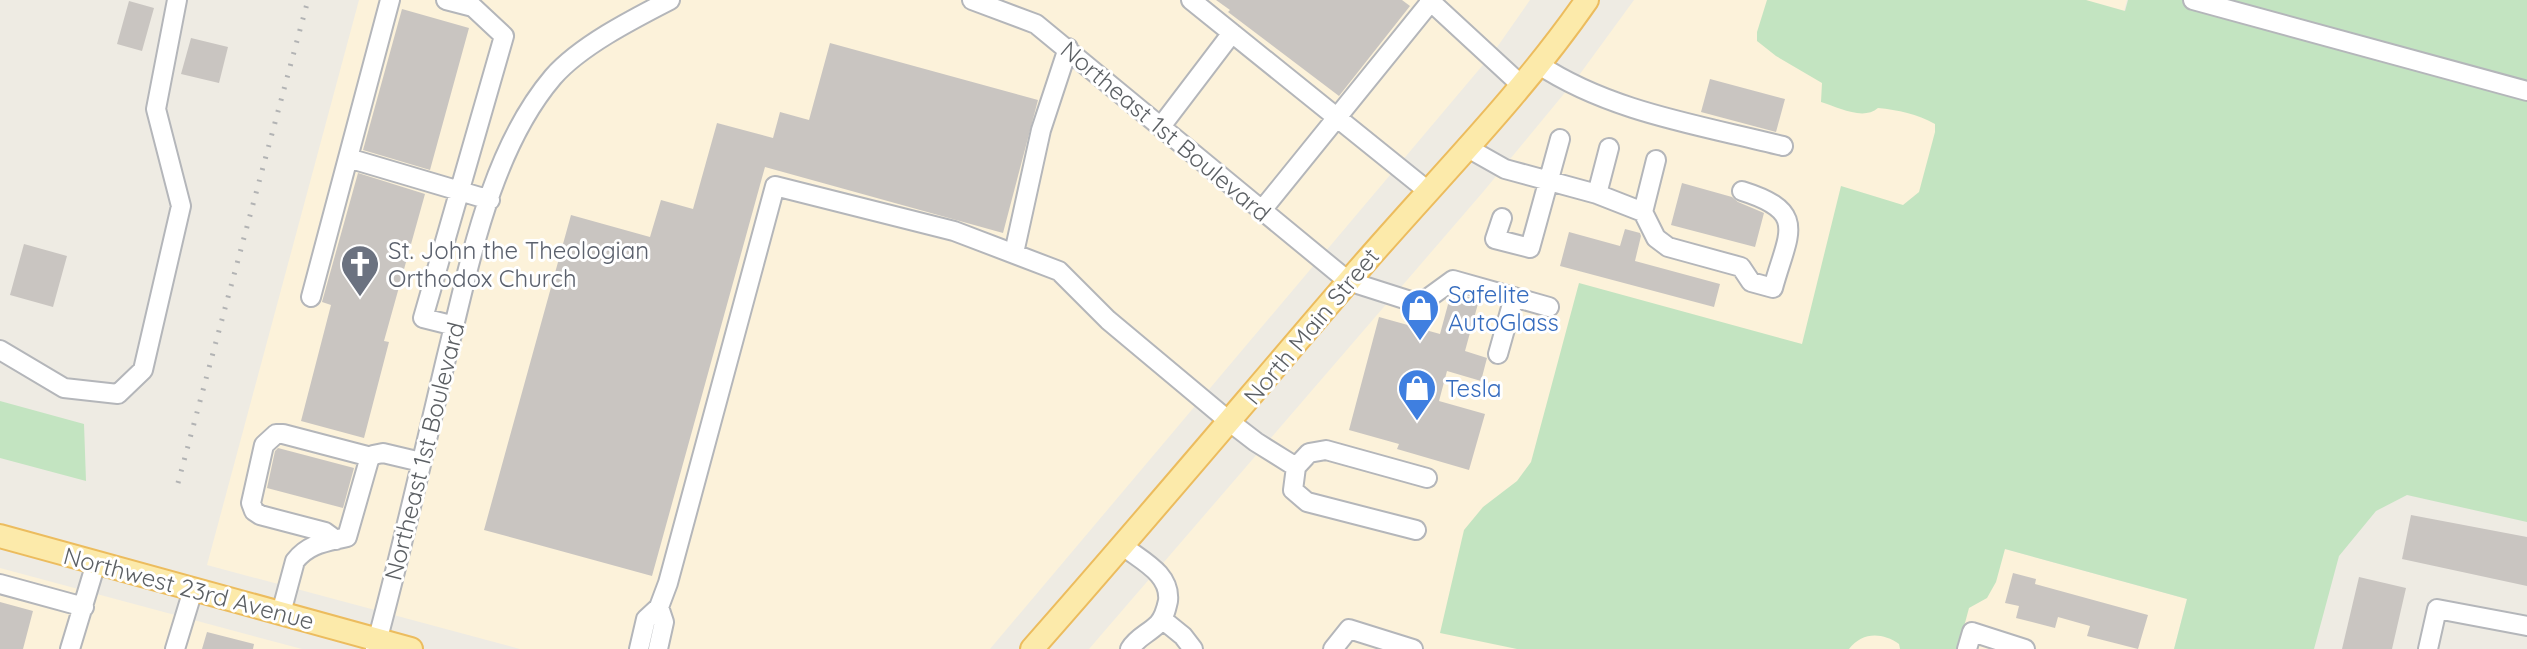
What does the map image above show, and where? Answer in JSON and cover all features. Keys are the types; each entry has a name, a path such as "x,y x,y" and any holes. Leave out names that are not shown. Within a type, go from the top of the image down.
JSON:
{"main road":[{"name":"North Main Street","path":"1032,649 1538,64 1587,0"},
{"name":"Northwest 23rd Avenue","path":"0,536 281,613 376,644 411,649"}],"street":[{"path":"0,350 64,388 118,394 143,370 181,206 156,109 177,0"},
{"path":"311,297 390,0"},
{"path":"446,0 473,7 504,36 423,318 455,326"},
{"name":"Northeast 1st Boulevard","path":"376,644 455,326 490,200 516,130 554,76 597,41 670,0"},
{"name":"Northeast 1st Boulevard","path":"972,0 1036,24 1348,281"},
{"path":"1191,0 1428,191"},
{"path":"1262,210 1431,0 1520,84"},
{"path":"2193,0 2527,91"},
{"path":"1162,125 1232,33"},
{"path":"1014,253 1041,130 1068,48"},
{"path":"1538,64 1565,82 1621,103 1783,146"},
{"path":"1502,218 1495,239 1530,248 1560,139"},
{"path":"1466,147 1505,169 1597,194 1643,212"},
{"path":"1597,194 1609,148"},
{"path":"348,158 490,200"},
{"path":"1656,160 1643,212 1656,238 1668,247 1741,267 1751,282 1773,288 1788,220 1780,207 1766,198 1742,191"},
{"path":"639,649 646,619 659,607 775,186 954,231 1059,271 1108,320 1230,422 1296,467"},
{"path":"1348,281 1420,304 1453,280 1549,307"},
{"path":"1498,354 1514,297"},
{"path":"336,540 325,532 254,511 251,503 264,445 276,434 283,434 371,457 383,453 421,462"},
{"path":"1416,530 1307,502 1293,490 1296,467 1309,453 1326,450 1427,478"},
{"path":"281,613 295,561 307,547 347,537 371,457"},
{"path":"1123,546 1166,581 1168,601 1162,619 1141,635 1130,649"},
{"path":"70,649 96,563"},
{"path":"0,584 84,607"},
{"path":"175,649 193,590"},
{"path":"658,649 664,622 659,607"},
{"path":"2428,649 2437,609 2527,626"},
{"path":"1162,619 1193,649"},
{"path":"1333,649 1349,629 1413,649"},
{"path":"1967,649 1972,632 2025,649"}],"shaded area":[{"path":"359,0 1530,0 1493,53 990,649 520,649 207,565"},
{"path":"1634,0 2127,0 1983,543 2187,599 2174,649 1089,649 1483,192 1577,78"},
{"path":"0,568 302,649 0,649"}],"green space":[{"path":"1767,0 2086,0 2125,11 2128,0 2527,0 2527,522 2407,495 2376,511 2339,556 2314,649 2174,649 2187,599 2005,549 1996,582 1987,598 1969,608 1958,649 1900,649 1893,640 1872,636 1860,639 1849,649 1517,649 1440,633 1464,530 1483,507 1517,481 1531,462 1579,283 1802,344 1841,186 1903,205 1919,192 1935,124 1900,111 1878,108 1872,112 1858,113 1821,102 1822,83 1757,41"},
{"path":"0,401 84,424 86,481 0,458"}],"building":[{"path":"1216,0 1402,0 1410,6 1339,96"},
{"path":"129,1 154,8 142,51 117,44"},
{"path":"402,9 469,28 430,170 363,150"},
{"path":"191,38 228,47 219,83 181,74"},
{"path":"830,43 1038,100 1003,233 765,167 652,576 484,530 571,215 650,237 661,200 693,209 717,123 773,138 780,112 809,120"},
{"path":"1710,79 1785,99 1776,132 1701,112"},
{"path":"358,173 425,194 384,341 389,342 364,438 301,421 331,305 322,302"},
{"path":"1682,183 1732,197 1764,213 1755,247 1671,225"},
{"path":"1625,229 1641,236 1635,261 1720,284 1714,307 1560,266 1569,232 1620,246"},
{"path":"24,244 67,256 53,307 10,295"},
{"path":"1455,293 1479,300 1465,351 1487,358 1481,381 1447,371 1439,401 1485,414 1469,470 1397,449 1399,444 1349,430 1379,317 1440,334 1450,297"},
{"path":"278,448 354,468 343,508 267,488"},
{"path":"2411,515 2527,537 2527,586 2402,559"},
{"path":"2013,573 2036,579 2035,584 2148,615 2138,649 2087,636 2090,626 2058,617 2055,628 2016,618 2019,606 2005,603"},
{"path":"2359,577 2406,588 2392,649 2342,649"},
{"path":"0,602 33,611 23,649 0,649"},
{"path":"207,632 254,644 253,649 202,649"}],"railway":[{"path":"178,483 308,0"}],"place":[{"name":"St. John the Theologian Orthodox Church","path":"360,298"},
{"name":"Safelite AutoGlass","path":"1420,342"},
{"name":"Tesla","path":"1417,422"}]}
